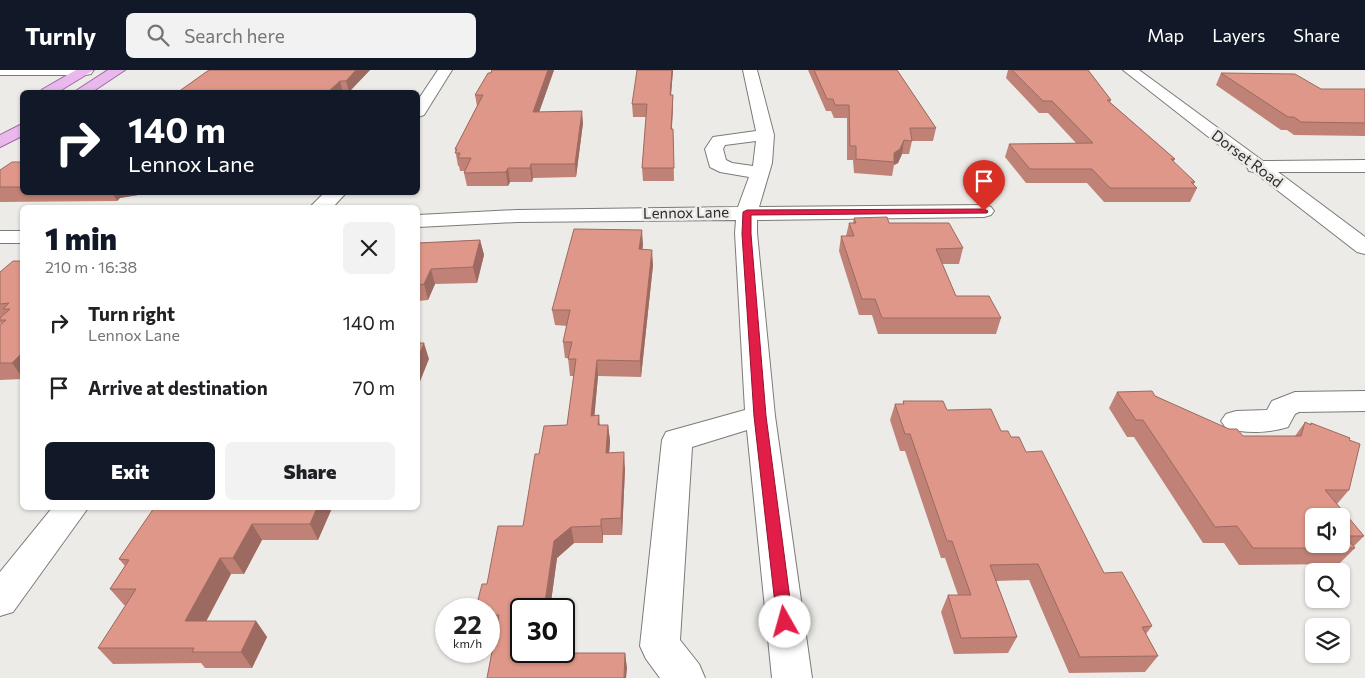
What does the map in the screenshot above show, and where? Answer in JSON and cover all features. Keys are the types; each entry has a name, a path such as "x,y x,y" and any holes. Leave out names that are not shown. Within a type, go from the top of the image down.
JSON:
{"main road":[{"path":"52,90 87,70 118,70"},
{"path":"85,90 118,70"},
{"path":"0,142 20,130"}],"street":[{"path":"0,71 87,70"},
{"path":"420,109 445,70"},
{"path":"750,70 765,135 763,163 747,212 746,234 760,416 792,678"},
{"name":"Dorset Road","path":"1130,70 1256,167 1365,247"},
{"path":"760,173 727,168 717,163 714,149 719,141 765,135"},
{"path":"1256,167 1365,166"},
{"path":"323,205 334,195"},
{"name":"Lennox Lane","path":"420,221 517,216 747,212 984,211"},
{"path":"0,237 20,237"},
{"path":"1236,421 1278,420 1282,408 1295,402 1365,401"},
{"path":"686,678 660,646 677,440 760,416"},
{"path":"0,600 70,510"}],"building":[{"path":"209,70 356,70 346,81 340,81 330,90 181,90"},
{"path":"492,70 548,70 533,112 582,111 575,164 531,164 530,168 508,168 506,172 464,173 471,158 458,158 460,153 455,153 457,149 455,149 483,95 475,95 488,73 491,73"},
{"path":"637,70 672,70 670,95 673,95 671,129 673,129 674,168 642,168 647,104 632,104"},
{"path":"814,70 897,70 936,128 910,128 912,141 904,140 900,149 894,153 894,162 856,159 856,146 850,146 849,105 835,105 833,99 827,99"},
{"path":"1012,70 1088,70 1111,100 1107,100 1175,159 1171,159 1195,182 1191,182 1197,188 1110,188 1092,169 1030,169 1009,144 1093,143 1052,101 1043,101"},
{"path":"1221,73 1295,74 1321,89 1365,89 1365,123 1301,122 1294,117 1288,117"},
{"path":"12,162 20,162 20,187 0,187 0,170"},
{"path":"887,217 889,223 949,223 963,248 936,249 956,296 989,296 1001,318 882,318 875,299 862,299 841,236 854,236 849,223 856,223 854,218"},
{"path":"574,229 642,230 639,249 652,250 640,361 597,360 591,416 599,415 598,425 608,425 606,453 624,452 621,518 601,519 601,526 571,527 554,541 546,598 510,598 510,663 575,663 575,653 625,653 624,678 487,678 490,663 500,663 500,598 478,598 482,584 487,584 498,526 523,526 535,454 539,454 544,426 567,425 576,359 568,359 572,342 563,342 570,310 552,310"},
{"path":"480,240 473,267 431,269 424,284 420,285 420,243"},
{"path":"13,261 20,261 20,355 12,363 0,363 0,325 6,320 0,320 0,318 10,309 3,309 9,303 0,304 0,272"},
{"path":"420,343 424,343 420,353"},
{"path":"1152,391 1155,396 1229,429 1237,429 1243,436 1301,436 1305,422 1350,438 1349,440 1360,444 1349,490 1325,490 1340,508 1305,508 1305,548 1253,548 1237,526 1215,527 1143,420 1136,420 1117,392"},
{"path":"903,401 943,401 947,410 991,409 1001,431 1008,431 1011,437 1019,437 1026,452 1042,451 1104,573 1122,572 1152,626 1142,627 1158,656 1080,657 1038,564 990,565 1017,637 961,638 948,595 971,595 952,541 947,541 910,434 905,434 895,404 904,404"},
{"path":"153,510 316,510 310,524 252,524 233,558 220,558 185,621 256,621 241,652 192,652 194,648 98,648 136,589 110,589 129,560 119,559"},
{"path":"1350,519 1364,536 1350,536"}],"route":[{"path":"785,622 760,416 746,234 747,212 984,211"}]}
